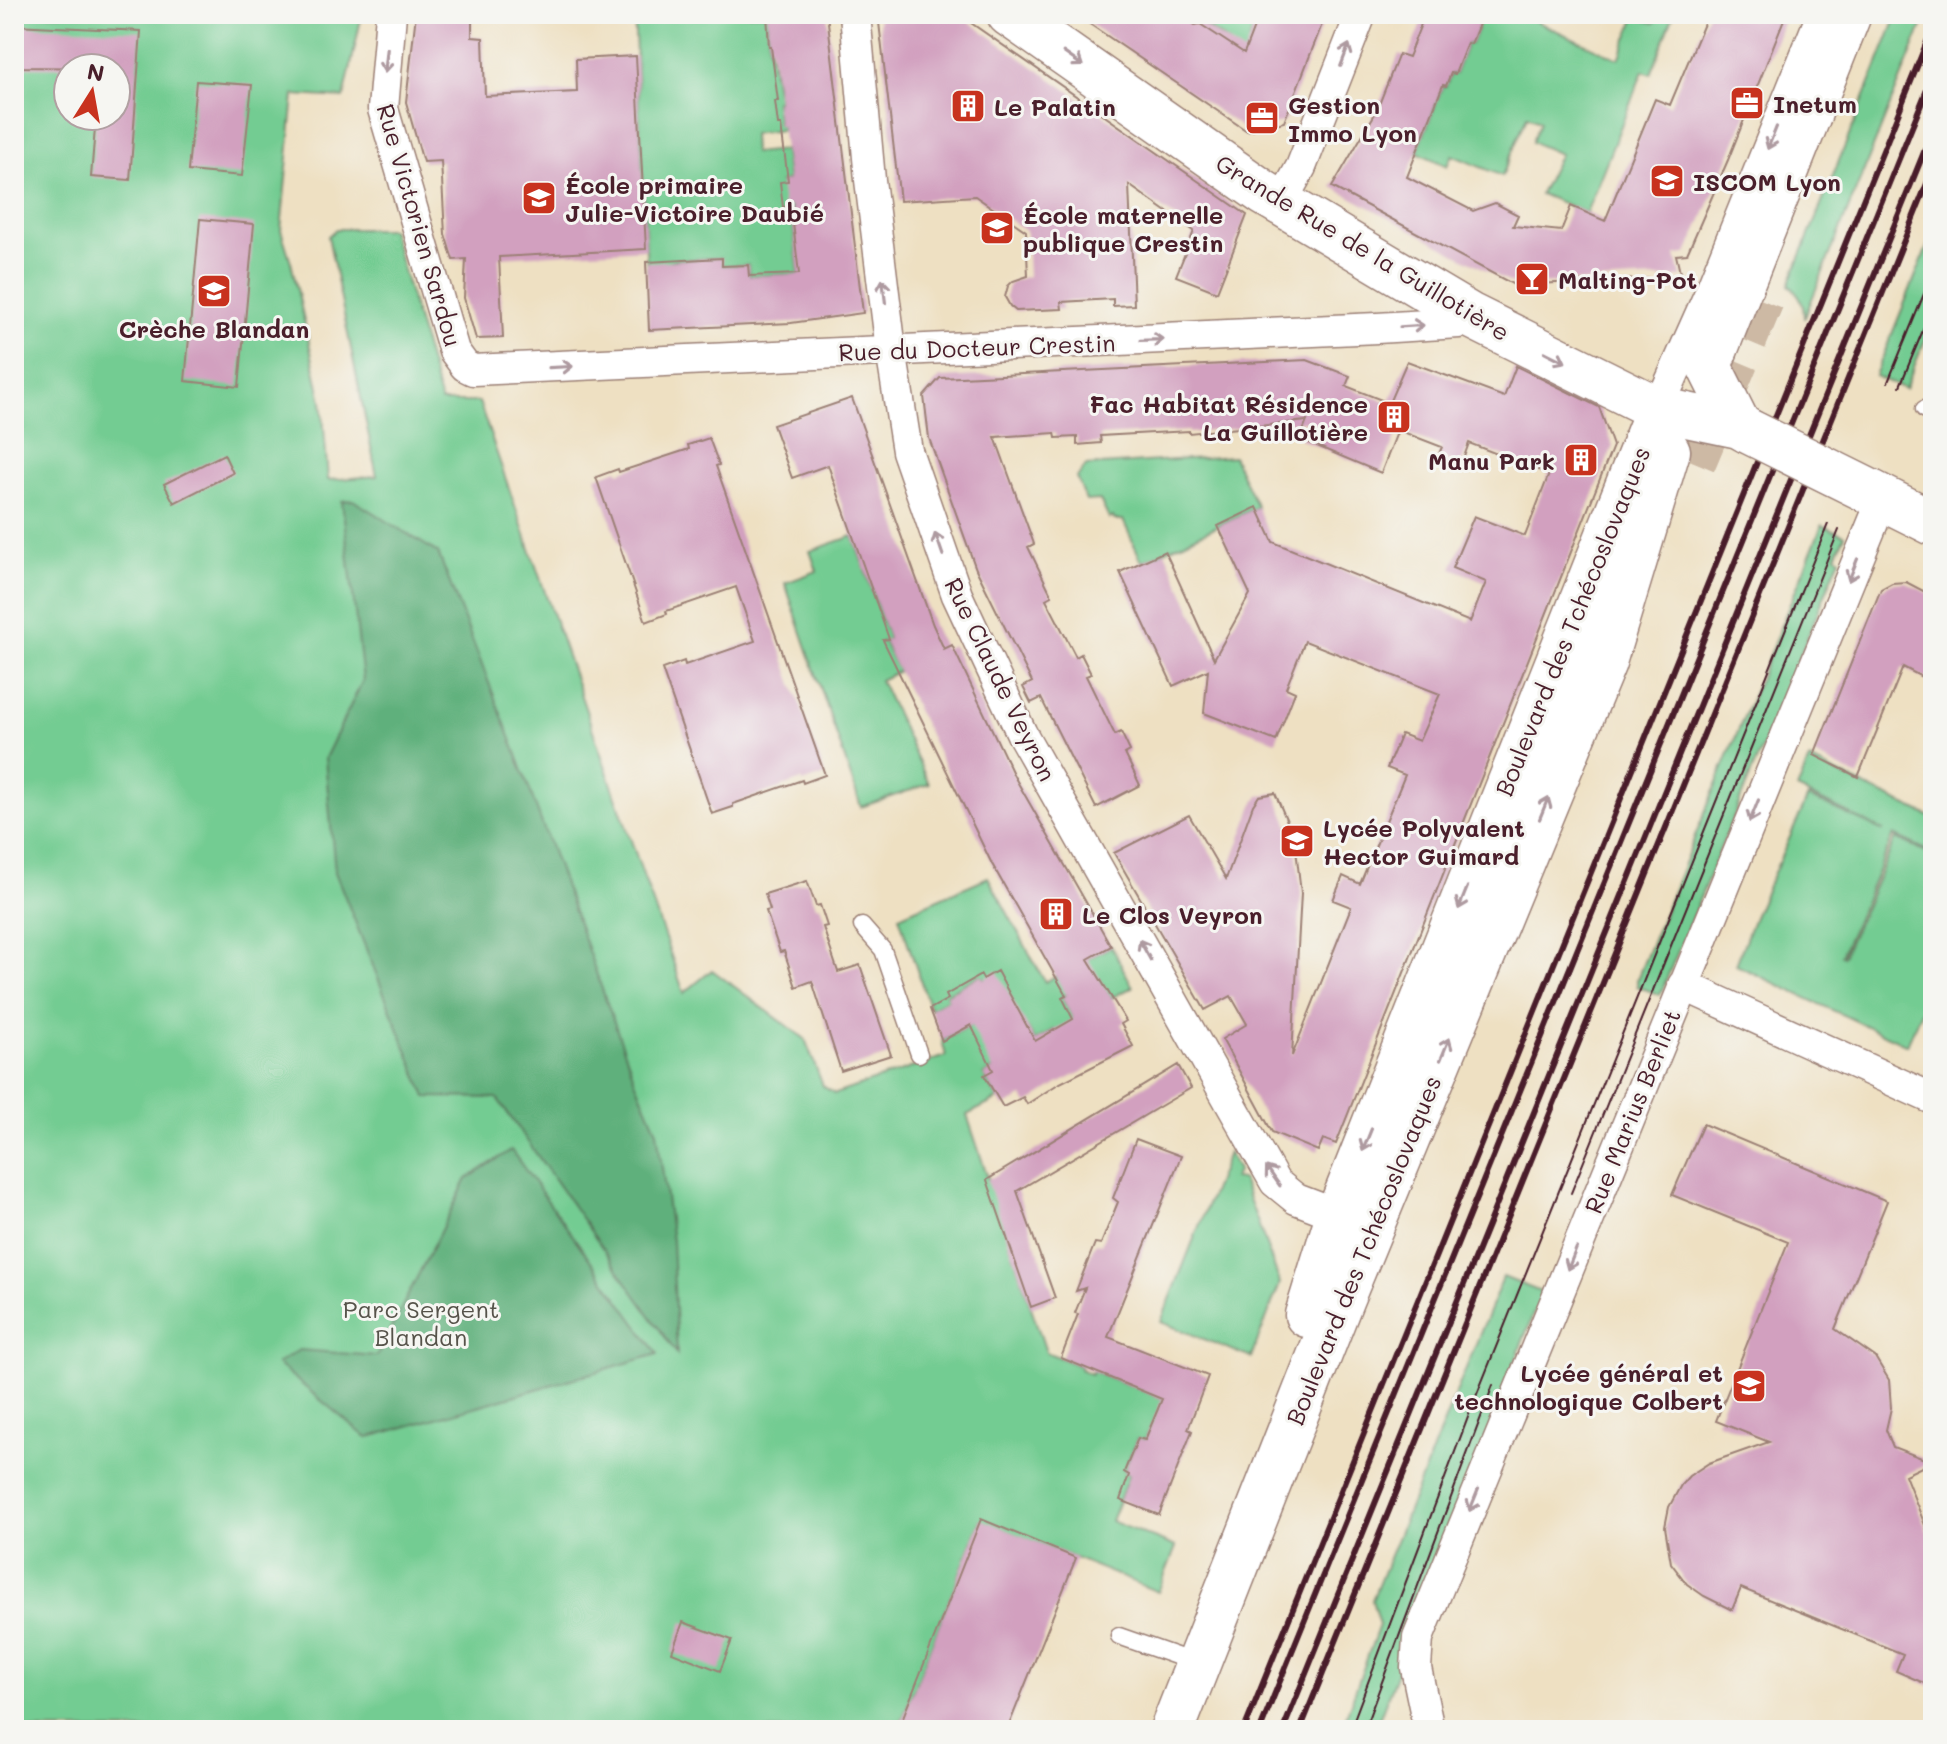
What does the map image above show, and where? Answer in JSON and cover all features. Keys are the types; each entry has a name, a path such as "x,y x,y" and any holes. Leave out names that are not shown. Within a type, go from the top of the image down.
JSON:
{"main road":[{"name":"Grande Rue de la Guillotière","path":"1009,14 1281,203 1469,315 1658,409 1744,428 1933,523"},
{"path":"1744,428 1709,366 1849,14"},
{"path":"1769,283 1877,14"},
{"name":"Boulevard des Tchécoslovaques","path":"1351,1230 1658,409"},
{"name":"Boulevard des Tchécoslovaques","path":"1172,1730 1259,1511 1294,1358 1604,662 1681,456"}],"street":[{"name":"Rue Victorien Sardou","path":"391,14 383,109 454,351 465,366 483,371"},
{"name":"Rue Claude Veyron","path":"855,14 870,180 907,451 957,595 1022,734 1275,1182 1296,1199 1351,1230"},
{"path":"1281,203 1296,180 1361,14"},
{"name":"Boulevard des Tchécoslovaques","path":"1658,409 1708,297 1822,14"},
{"name":"Rue du Docteur Crestin","path":"483,371 1377,328 1459,323 1469,315"},
{"name":"Rue Marius Berliet","path":"1429,1730 1416,1668 1418,1638 1683,985 1877,495"},
{"path":"1683,985 1933,1099"}],"lane":[{"path":"862,926 883,950 919,1054"},
{"path":"1119,1636 1198,1663"}],"green space":[{"name":"Parc Sergent Blandan","path":"14,14 362,14 344,98 294,95 281,230 322,401 328,480 377,476 328,236 336,229 391,229 441,402 479,402 684,993 712,970 805,1039 823,1086 835,1094 946,1056 942,1041 1013,1001 980,975 946,994 948,999 930,1009 899,916 988,877 1045,982 1111,946 1133,987 1111,998 1098,977 1062,997 1079,1029 1062,1040 1055,1029 1035,1041 1028,1029 993,1070 984,1075 998,1099 967,1115 1046,1352 1091,1374 1093,1371 1164,1399 1145,1440 1137,1439 1124,1472 1129,1475 1111,1521 1176,1547 1158,1592 981,1520 898,1730 14,1730"},
{"path":"634,14 767,14 778,101 775,101 778,124 782,130 752,134 753,153 784,150 788,181 780,182 791,206 799,274 749,276 748,265 722,266 721,258 673,260 647,271"},
{"path":"1187,14 1259,14 1249,41 1252,52 1232,58 1228,42"},
{"path":"1483,14 1520,14 1619,59 1636,16 1655,23 1659,14 1674,14 1651,74 1643,71 1586,213 1540,194 1560,154 1532,142 1540,121 1527,116 1502,176 1452,155 1447,166 1417,152 1443,85 1446,86 1451,73 1455,74"},
{"path":"1898,14 1927,14 1804,319 1801,300 1789,285"},
{"path":"1933,233 1933,320 1905,389 1875,376"},
{"path":"1233,456 1257,507 1142,562 1123,520 1109,519 1100,500 1086,501 1077,478 1086,466"},
{"path":"353,500 438,553 516,752 635,1080 657,1131 672,1241 677,1354 497,1098 426,1097 335,872 325,758 363,680 342,501"},
{"path":"1822,525 1845,535 1836,555 1840,558 1660,995 1637,986 1637,979"},
{"path":"853,536 889,639 883,641 899,671 880,680 929,784 861,807 785,583 817,571 810,551"},
{"path":"1809,760 1933,818 1933,853 1894,835 1841,955 1896,838 1933,855 1933,982 1907,1045 1736,965 1808,797 1884,831 1797,789"},
{"path":"511,1150 658,1354 367,1438 277,1364 299,1350 377,1356 467,1179"},
{"path":"1228,1153 1238,1170 1233,1179 1242,1180 1280,1283 1251,1358 1161,1322"},
{"path":"1503,1277 1546,1294 1540,1309 1534,1312 1375,1730 1341,1730 1379,1625 1372,1600"}],"building":[{"name":"École primaire Julie-Victoire Daubié","path":"416,14 472,14 472,37 483,38 485,96 577,92 576,59 636,56 646,249 499,257 503,338 476,339 464,298 466,259 453,260 445,234 441,161 423,162 406,102"},
{"path":"767,14 827,14 863,313 791,323 649,330 646,262 722,258 722,266 748,265 749,276 799,274 791,206 783,207 780,182 788,181 781,125 778,125"},
{"path":"878,14 958,14 1247,215 1217,292 1176,276 1194,231 1129,185 1134,305 1113,306 1113,299 1061,302 1062,309 1016,311 1005,297 1013,281 1028,276 1026,231 975,196 900,201"},
{"path":"1075,14 1179,14 1244,53 1259,14 1326,14 1284,122 1247,131"},
{"path":"1425,14 1483,14 1455,74 1451,73 1446,86 1443,85 1407,177 1473,211 1495,203 1518,215 1513,226 1561,231 1571,206 1605,221 1655,99 1670,105 1708,14 1786,14 1687,254 1676,255 1681,277 1514,285 1332,187 1376,112 1399,54 1408,57"},
{"path":"14,25 141,31 130,180 91,177 95,132 132,132 132,52 52,52 52,67 14,67"},
{"path":"196,81 252,85 242,176 188,171"},
{"path":"200,219 254,224 239,387 185,381"},
{"path":"1307,360 1350,376 1346,386 1389,403 1407,361 1504,397 1516,366 1599,407 1613,446 1336,1144 1323,1139 1318,1151 1272,1132 1222,1039 1247,1024 1231,996 1205,1010 1114,853 1189,815 1226,879 1253,805 1259,796 1275,793 1295,840 1301,893 1292,1056 1351,907 1333,900 1343,876 1360,884 1405,775 1387,768 1401,734 1419,741 1440,694 1305,641 1286,688 1295,692 1276,741 1204,713 1208,670 1173,686 1120,572 1165,551 1214,659 1250,594 1218,526 1257,507 1273,542 1470,622 1486,582 1452,568 1474,516 1525,536 1549,474 1469,443 1461,465 1438,456 1442,447 1398,430 1381,473 1300,439 1307,421 1189,433 1100,436 1101,443 1077,445 1077,437 1056,438 1055,433 995,437 1034,544 1028,547 1052,596 1046,599 1076,657 1081,654 1091,674 1086,676 1115,735 1121,732 1130,751 1125,754 1140,785 1096,808 1041,698 1031,703 1023,687 1032,682 976,569 929,438 924,396 940,378"},
{"path":"852,398 944,649 952,645 1014,776 1111,946 1088,959 1126,1021 1121,1024 1133,1046 1058,1084 1027,1104 1023,1097 1003,1107 984,1075 993,1070 971,1025 942,1041 930,1009 948,999 946,995 981,975 983,979 997,971 1035,1041 1073,1019 1062,997 1066,995 992,864 883,640 889,639 828,465 792,478 773,425"},
{"path":"709,438 719,465 716,466 825,775 803,783 802,780 712,814 662,669 684,661 685,665 755,641 736,587 666,611 667,614 646,622 596,477 689,449 688,445"},
{"path":"224,454 233,473 174,503 164,484"},
{"path":"1906,582 1933,596 1933,683 1903,667 1858,777 1814,755 1881,589 1892,583"},
{"path":"807,881 816,906 820,905 827,926 823,927 838,972 860,965 891,1055 841,1071 812,981 796,987 766,911 770,910 765,894"},
{"path":"1178,1065 1191,1088 1017,1191 1055,1298 1031,1307 987,1180"},
{"path":"1703,1124 1887,1201 1835,1329 1875,1357 1889,1380 1891,1408 1886,1430 1893,1447 1932,1462 1905,1475 1933,1545 1933,1687 1896,1671 1903,1654 1741,1588 1732,1610 1687,1584 1671,1563 1665,1527 1669,1507 1681,1485 1709,1463 1769,1442 1716,1421 1788,1242 1672,1195"},
{"path":"1136,1139 1181,1156 1108,1337 1208,1376 1188,1429 1192,1431 1159,1515 1120,1500 1129,1475 1124,1472 1138,1438 1145,1440 1162,1399 1061,1358 1085,1288 1076,1291 1095,1243 1101,1244 1118,1202 1113,1198"},
{"path":"981,1519 1076,1558 1007,1730 898,1730"},
{"path":"683,1622 732,1640 720,1671 672,1652"}],"tunnel":[{"path":"1694,462 1769,283"}],"tram line":[{"path":"1888,382 1933,272"},
{"path":"1900,386 1933,306"},
{"path":"1350,1730 1473,1404 1828,524"},
{"path":"1571,1193 1839,530"},
{"path":"1364,1730 1493,1385"}],"railway":[{"path":"1244,1730 1933,27"},
{"path":"1260,1730 1933,75"},
{"path":"1283,1730 1933,130"},
{"path":"1300,1730 1933,169"}],"place":[{"name":"Inetum","path":"1747,103"},
{"name":"Le Palatin","path":"968,106"},
{"name":"Gestion Immo Lyon","path":"1262,118"},
{"name":"ISCOM Lyon","path":"1667,181"},
{"name":"École primaire Julie-Victoire Daubié","path":"539,198"},
{"name":"École maternelle publique Crestin","path":"997,228"},
{"name":"Malting-Pot","path":"1532,279"},
{"name":"Crèche Blandan","path":"214,291"},
{"name":"Fac Habitat Résidence La Guillotière","path":"1394,417"},
{"name":"Manu Park","path":"1581,460"},
{"name":"Lycée Polyvalent Hector Guimard","path":"1297,841"},
{"name":"Le Clos Veyron","path":"1056,914"},
{"name":"Lycée général et technologique Colbert","path":"1749,1386"}]}
